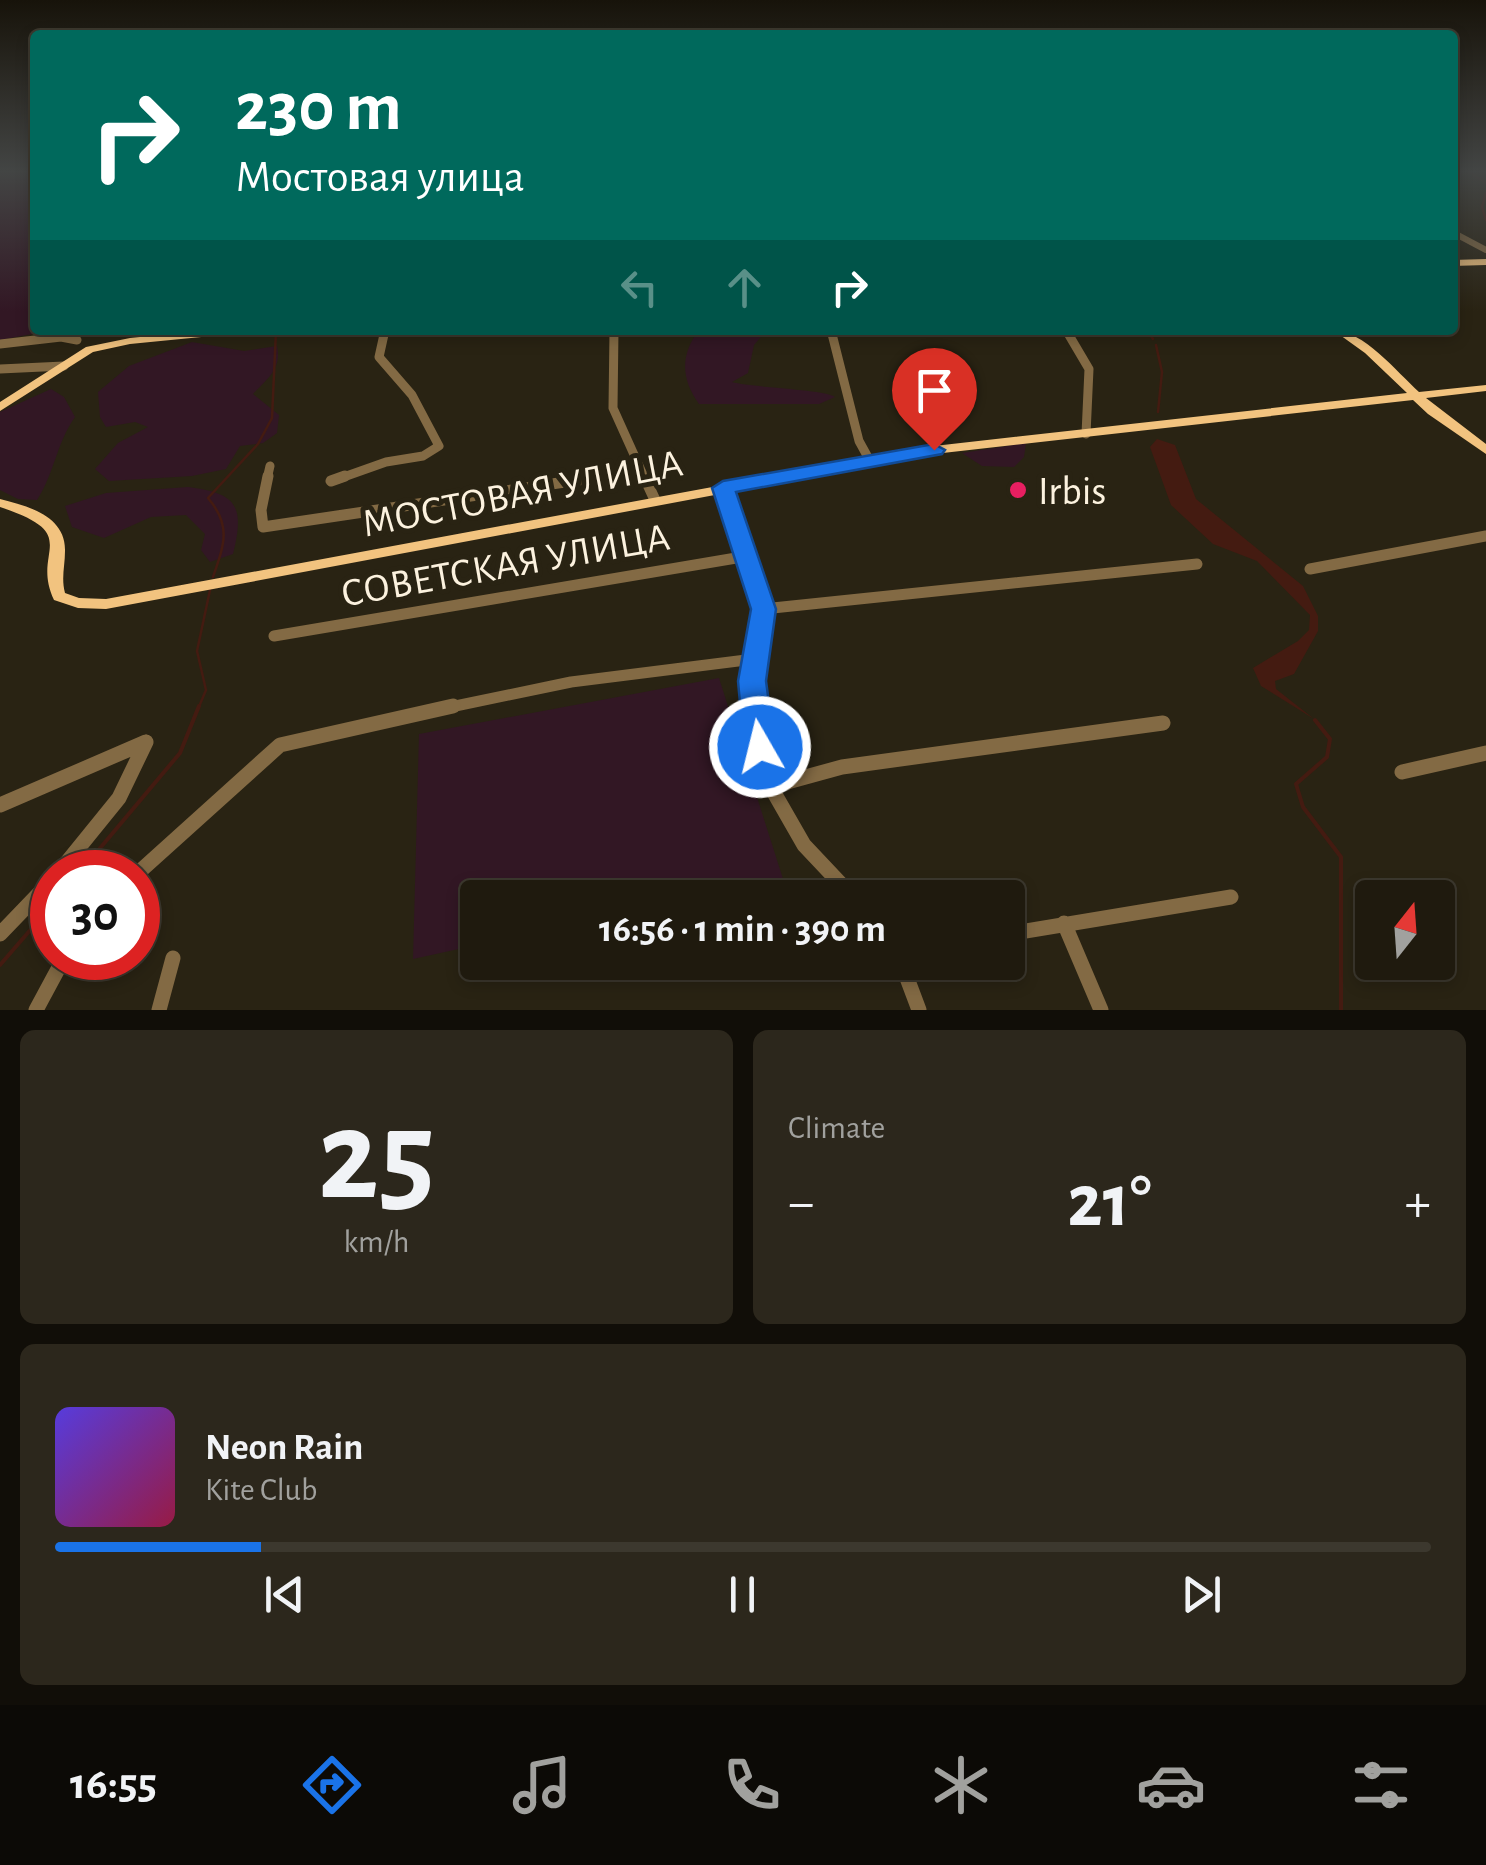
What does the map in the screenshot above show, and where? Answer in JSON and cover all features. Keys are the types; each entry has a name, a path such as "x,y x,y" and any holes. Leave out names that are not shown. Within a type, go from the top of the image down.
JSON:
{"main road":[{"path":"1458,263 1486,262"},
{"path":"0,408 64,366 78,341 106,345 171,335"},
{"path":"1344,335 1420,396 1432,411 1486,450"},
{"name":"МОСТОВАЯ УЛИЦА","path":"0,503 33,513 50,525 60,544 52,580 59,596 78,603 106,604 870,461 1486,388"}],"street":[{"path":"1458,235 1486,250"},
{"path":"331,481 386,462 423,456 439,446 412,395 378,357 384,335"},
{"path":"614,335 614,408 655,500"},
{"path":"832,335 858,441 870,461"},
{"path":"1070,335 1082,350 1090,373 1090,396 1082,422 1086,434"},
{"path":"0,344 61,337 78,341"},
{"path":"0,369 64,366"},
{"name":"МОСТОВАЯ УЛИЦА","path":"270,466 261,510 263,527 592,478 642,477"},
{"path":"723,488 764,609 754,659 754,718 769,787 804,845 837,880"},
{"path":"1310,569 1486,536"},
{"name":"СОВЕТСКАЯ УЛИЦА","path":"274,636 748,556"},
{"path":"764,609 1198,564"},
{"path":"160,853 280,745 302,737 571,682 754,659"},
{"path":"769,787 842,767 1163,722"},
{"path":"0,805 146,742 119,798 77,850"},
{"path":"1402,772 1486,753"},
{"path":"1025,931 1231,897"},
{"path":"0,934 30,903"},
{"path":"1064,923 1101,1010"},
{"path":"159,1010 174,958"},
{"path":"36,1010 52,980"},
{"path":"908,980 919,1010"}],"shaded area":[{"path":"0,217 30,217 30,334 0,340"},
{"path":"696,335 763,335 754,345 748,373 732,382 835,397 819,404 699,404 685,367"},
{"path":"192,342 244,351 277,346 276,367 253,394 279,415 277,433 263,443 240,446 226,469 192,476 109,481 95,469 118,443 148,427 135,422 106,427 100,417 98,392 129,366"},
{"path":"51,389 64,397 75,417 37,500 18,499 0,490 0,412"},
{"path":"1157,439 1175,445 1196,499 1303,586 1318,616 1318,631 1294,674 1275,681 1276,689 1314,719 1261,686 1253,668 1298,641 1309,630 1310,615 1257,561 1213,544 1171,505 1150,447"},
{"path":"1026,443 1024,457 1014,467 982,466 962,453"},
{"path":"188,487 217,493 233,505 238,524 233,554 210,562 201,550 205,534 186,515 151,517 104,538 72,527 65,506 106,493"},
{"path":"719,678 783,879 460,880 460,949 413,959 419,734"}],"waterway":[{"path":"213,577 224,536 216,508 208,498 258,444 272,418 276,335"},
{"path":"1150,335 1153,339"},
{"path":"1156,345 1162,372 1158,412"},
{"path":"198,709 206,690 197,651 210,590"},
{"path":"98,850 180,753 199,706"},
{"path":"1315,720 1330,739 1327,757 1296,784 1303,807 1341,857 1341,1010"},
{"path":"0,965 30,930"}],"place":[{"name":"Irbis","path":"1018,490"}],"route":[{"path":"760,747 752,681 764,609 723,488 934,450"}]}
